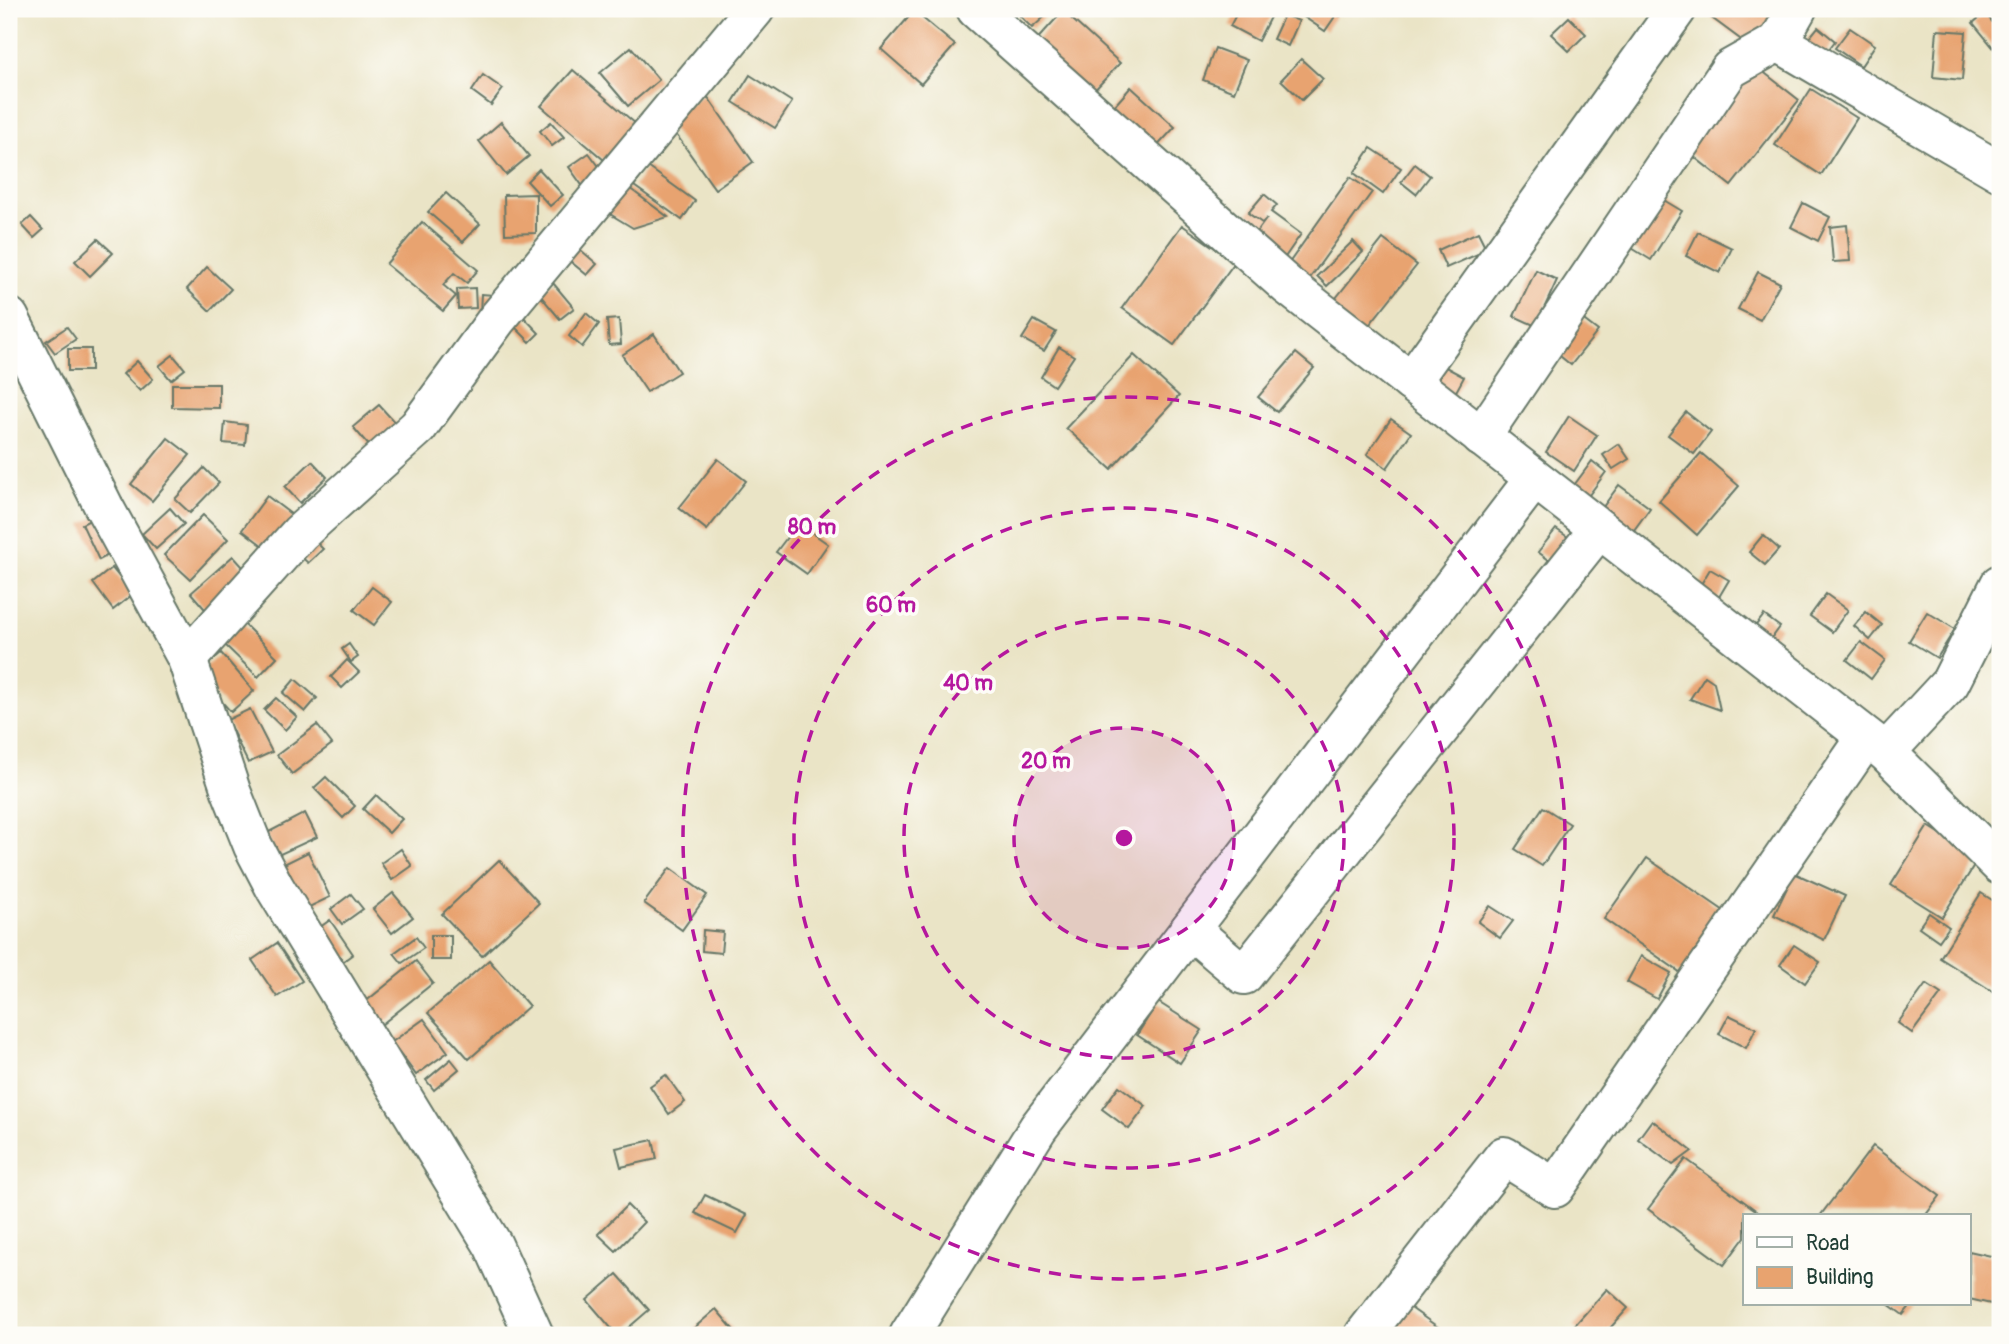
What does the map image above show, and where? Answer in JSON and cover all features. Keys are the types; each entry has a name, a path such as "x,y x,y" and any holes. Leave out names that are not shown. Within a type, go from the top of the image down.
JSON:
{"street":[{"path":"187,659 300,533 418,427 497,319 755,9"},
{"path":"976,9 1288,286 1876,745 2000,865"},
{"path":"1411,382 1677,9"},
{"path":"1481,437 1730,69 1778,42 1797,9"},
{"path":"1778,42 2000,172"},
{"path":"9,317 104,507 187,659 231,792 253,846 275,888 493,1245 534,1335"},
{"path":"909,1335 1038,1128 1534,478"},
{"path":"1190,929 1244,975 1598,528"},
{"path":"1364,1335 1504,1156 1555,1188 1876,745 1950,684 2000,584"}],"building":[{"path":"1028,9 1047,9 1050,12 1032,28 1020,16"},
{"path":"1239,9 1274,9 1258,41 1230,26"},
{"path":"1301,9 1327,9 1336,15 1325,31 1298,13"},
{"path":"1331,9 1346,9 1340,16"},
{"path":"1714,9 1786,9 1755,50 1709,16"},
{"path":"914,11 955,45 921,84 881,49"},
{"path":"1063,11 1120,63 1089,96 1033,44"},
{"path":"1985,13 2000,32 2000,56 1973,23"},
{"path":"1284,15 1299,21 1288,46 1273,39"},
{"path":"1569,17 1586,34 1569,51 1551,34"},
{"path":"1818,27 1835,41 1819,62 1801,48"},
{"path":"1850,28 1875,45 1861,66 1835,48"},
{"path":"1937,30 1966,32 1962,80 1933,77"},
{"path":"631,47 659,80 628,106 600,73"},
{"path":"1215,48 1247,60 1234,92 1203,80"},
{"path":"1301,59 1323,79 1302,100 1281,80"},
{"path":"1752,63 1799,100 1731,186 1683,148"},
{"path":"573,70 643,130 611,166 541,106"},
{"path":"483,75 503,89 491,105 472,91"},
{"path":"750,75 792,102 775,128 733,102"},
{"path":"1131,87 1175,127 1151,153 1108,113"},
{"path":"1811,89 1857,118 1821,175 1775,145"},
{"path":"705,93 753,162 715,189 666,120"},
{"path":"501,122 529,156 506,175 479,141"},
{"path":"551,122 564,137 552,146 540,131"},
{"path":"1371,148 1401,168 1383,194 1354,173"},
{"path":"589,153 604,173 584,188 569,167"},
{"path":"1415,164 1430,176 1416,194 1401,182"},
{"path":"648,167 695,201 682,220 634,186"},
{"path":"539,169 563,195 550,206 527,181"},
{"path":"1350,177 1372,192 1310,278 1289,263"},
{"path":"625,185 668,217 633,228 605,211"},
{"path":"446,193 480,224 463,242 428,212"},
{"path":"1652,193 1682,211 1651,260 1622,242"},
{"path":"536,194 536,233 505,234 504,195"},
{"path":"1264,194 1277,205 1271,212 1301,234 1281,263 1250,241 1267,218 1262,223 1248,213"},
{"path":"1803,203 1830,217 1818,241 1791,227"},
{"path":"31,217 43,230 34,238 22,225"},
{"path":"422,222 478,270 467,283 454,273 443,285 456,296 443,311 386,264"},
{"path":"1182,225 1235,262 1174,345 1122,308"},
{"path":"1847,225 1850,261 1833,262 1830,227"},
{"path":"1478,232 1487,250 1446,268 1438,250"},
{"path":"1698,232 1732,248 1720,273 1686,256"},
{"path":"98,239 113,253 90,276 75,261"},
{"path":"1383,239 1417,265 1362,334 1328,308"},
{"path":"1353,241 1363,252 1327,286 1317,276"},
{"path":"575,245 597,264 587,275 565,257"},
{"path":"207,267 231,289 210,311 187,289"},
{"path":"1536,270 1557,280 1536,326 1514,316"},
{"path":"1758,272 1780,283 1760,320 1738,309"},
{"path":"553,283 574,308 560,319 539,294"},
{"path":"475,288 476,308 458,309 457,289"},
{"path":"481,294 495,295 480,313"},
{"path":"518,311 539,333 530,342 509,321"},
{"path":"586,313 599,324 582,347 569,336"},
{"path":"1576,314 1598,331 1571,365 1549,347"},
{"path":"619,319 621,344 609,345 607,320"},
{"path":"1034,320 1056,332 1044,351 1022,339"},
{"path":"67,327 76,339 55,353 46,341"},
{"path":"654,334 679,372 647,392 622,355"},
{"path":"1059,347 1074,356 1054,386 1041,377"},
{"path":"68,349 91,349 91,371 68,371"},
{"path":"1296,353 1314,368 1277,412 1258,397"},
{"path":"173,355 185,369 171,380 159,366"},
{"path":"1134,355 1179,396 1111,469 1066,428"},
{"path":"137,361 153,379 140,391 123,374"},
{"path":"1440,364 1464,377 1452,399 1428,386"},
{"path":"172,384 219,384 219,408 172,407"},
{"path":"379,405 397,425 371,448 353,427"},
{"path":"1686,412 1711,432 1694,454 1668,435"},
{"path":"1569,416 1597,435 1574,471 1546,452"},
{"path":"1391,419 1411,433 1387,468 1367,454"},
{"path":"225,422 247,425 245,445 223,443"},
{"path":"168,438 190,455 152,501 131,484"},
{"path":"1619,444 1629,459 1613,469 1603,455"},
{"path":"1701,453 1739,486 1697,535 1659,501"},
{"path":"718,459 746,481 707,530 679,508"},
{"path":"312,461 327,477 300,503 285,487"},
{"path":"1592,461 1606,472 1586,499 1572,488"},
{"path":"204,468 219,483 190,513 175,499"},
{"path":"1619,485 1650,508 1631,534 1600,511"},
{"path":"267,496 296,518 271,552 242,530"},
{"path":"170,508 184,524 156,549 142,534"},
{"path":"203,515 228,539 190,579 164,555"},
{"path":"96,517 114,552 99,560 82,524"},
{"path":"798,523 828,544 807,574 776,552"},
{"path":"1556,529 1581,546 1563,570 1538,552"},
{"path":"1763,535 1779,549 1765,565 1749,552"},
{"path":"311,537 323,549 308,563 296,552"},
{"path":"233,556 252,577 210,615 191,593"},
{"path":"112,568 133,594 113,610 93,583"},
{"path":"1710,569 1729,580 1716,602 1697,591"},
{"path":"372,587 392,602 374,625 354,610"},
{"path":"1826,594 1848,610 1832,632 1810,616"},
{"path":"1866,612 1882,625 1870,640 1854,626"},
{"path":"1927,612 1955,629 1937,658 1909,641"},
{"path":"1764,615 1780,627 1766,646 1750,633"},
{"path":"242,622 277,657 258,677 222,642"},
{"path":"1861,642 1885,660 1871,679 1847,660"},
{"path":"349,644 358,657 351,662 342,649"},
{"path":"221,653 254,691 231,712 197,674"},
{"path":"347,660 359,672 342,688 331,677"},
{"path":"1705,676 1714,682 1720,710 1690,699"},
{"path":"295,679 317,698 305,712 283,693"},
{"path":"276,698 297,717 285,730 264,710"},
{"path":"250,709 272,752 248,763 227,720"},
{"path":"317,725 332,744 292,774 277,755"},
{"path":"326,777 355,806 343,818 314,788"},
{"path":"376,795 402,819 389,833 363,809"},
{"path":"1543,807 1570,824 1542,866 1515,849"},
{"path":"305,813 317,837 276,856 265,834"},
{"path":"1928,826 1979,858 1942,917 1891,885"},
{"path":"401,849 412,866 392,880 381,863"},
{"path":"308,852 330,897 303,910 280,866"},
{"path":"1647,858 1727,913 1684,975 1604,919"},
{"path":"499,860 539,903 482,956 442,914"},
{"path":"670,868 707,895 682,930 644,903"},
{"path":"1794,873 1845,896 1824,940 1774,915"},
{"path":"393,893 413,917 392,933 373,909"},
{"path":"1981,893 2000,905 2000,996 1940,958"},
{"path":"351,894 363,909 342,924 331,909"},
{"path":"1490,906 1513,921 1500,938 1478,922"},
{"path":"1929,913 1949,927 1939,941 1919,927"},
{"path":"330,920 353,954 342,962 319,928"},
{"path":"703,930 723,932 721,953 702,951"},
{"path":"431,935 451,935 451,960 431,960"},
{"path":"416,937 424,948 402,963 394,953"},
{"path":"277,943 302,981 277,997 252,960"},
{"path":"1794,945 1820,962 1805,983 1780,965"},
{"path":"1641,956 1671,973 1657,999 1627,982"},
{"path":"489,960 529,1006 469,1059 428,1013"},
{"path":"416,961 433,983 376,1029 359,1007"},
{"path":"1926,984 1941,994 1912,1033 1898,1023"},
{"path":"1158,1002 1202,1030 1180,1063 1137,1035"},
{"path":"1729,1015 1756,1028 1746,1048 1719,1034"},
{"path":"424,1019 448,1052 416,1075 392,1042"},
{"path":"451,1059 459,1069 434,1090 426,1080"},
{"path":"666,1075 685,1102 669,1114 650,1086"},
{"path":"1119,1086 1146,1106 1129,1129 1102,1109"},
{"path":"1652,1120 1692,1151 1673,1165 1638,1139"},
{"path":"653,1140 657,1159 621,1167 616,1148"},
{"path":"1873,1146 1940,1196 1926,1214 1822,1214"},
{"path":"1686,1159 1761,1214 1743,1214 1743,1240 1724,1265 1648,1209"},
{"path":"705,1195 747,1215 737,1233 695,1213"},
{"path":"627,1205 644,1222 616,1251 598,1234"},
{"path":"1970,1251 2000,1258 1991,1304 1970,1299"},
{"path":"617,1274 649,1310 620,1335 617,1335 587,1300"},
{"path":"1607,1289 1628,1308 1604,1335 1584,1335 1574,1326"},
{"path":"1408,1306 1449,1335 1386,1335"},
{"path":"1891,1306 1910,1306 1903,1315"},
{"path":"716,1309 738,1335 686,1335"}]}
